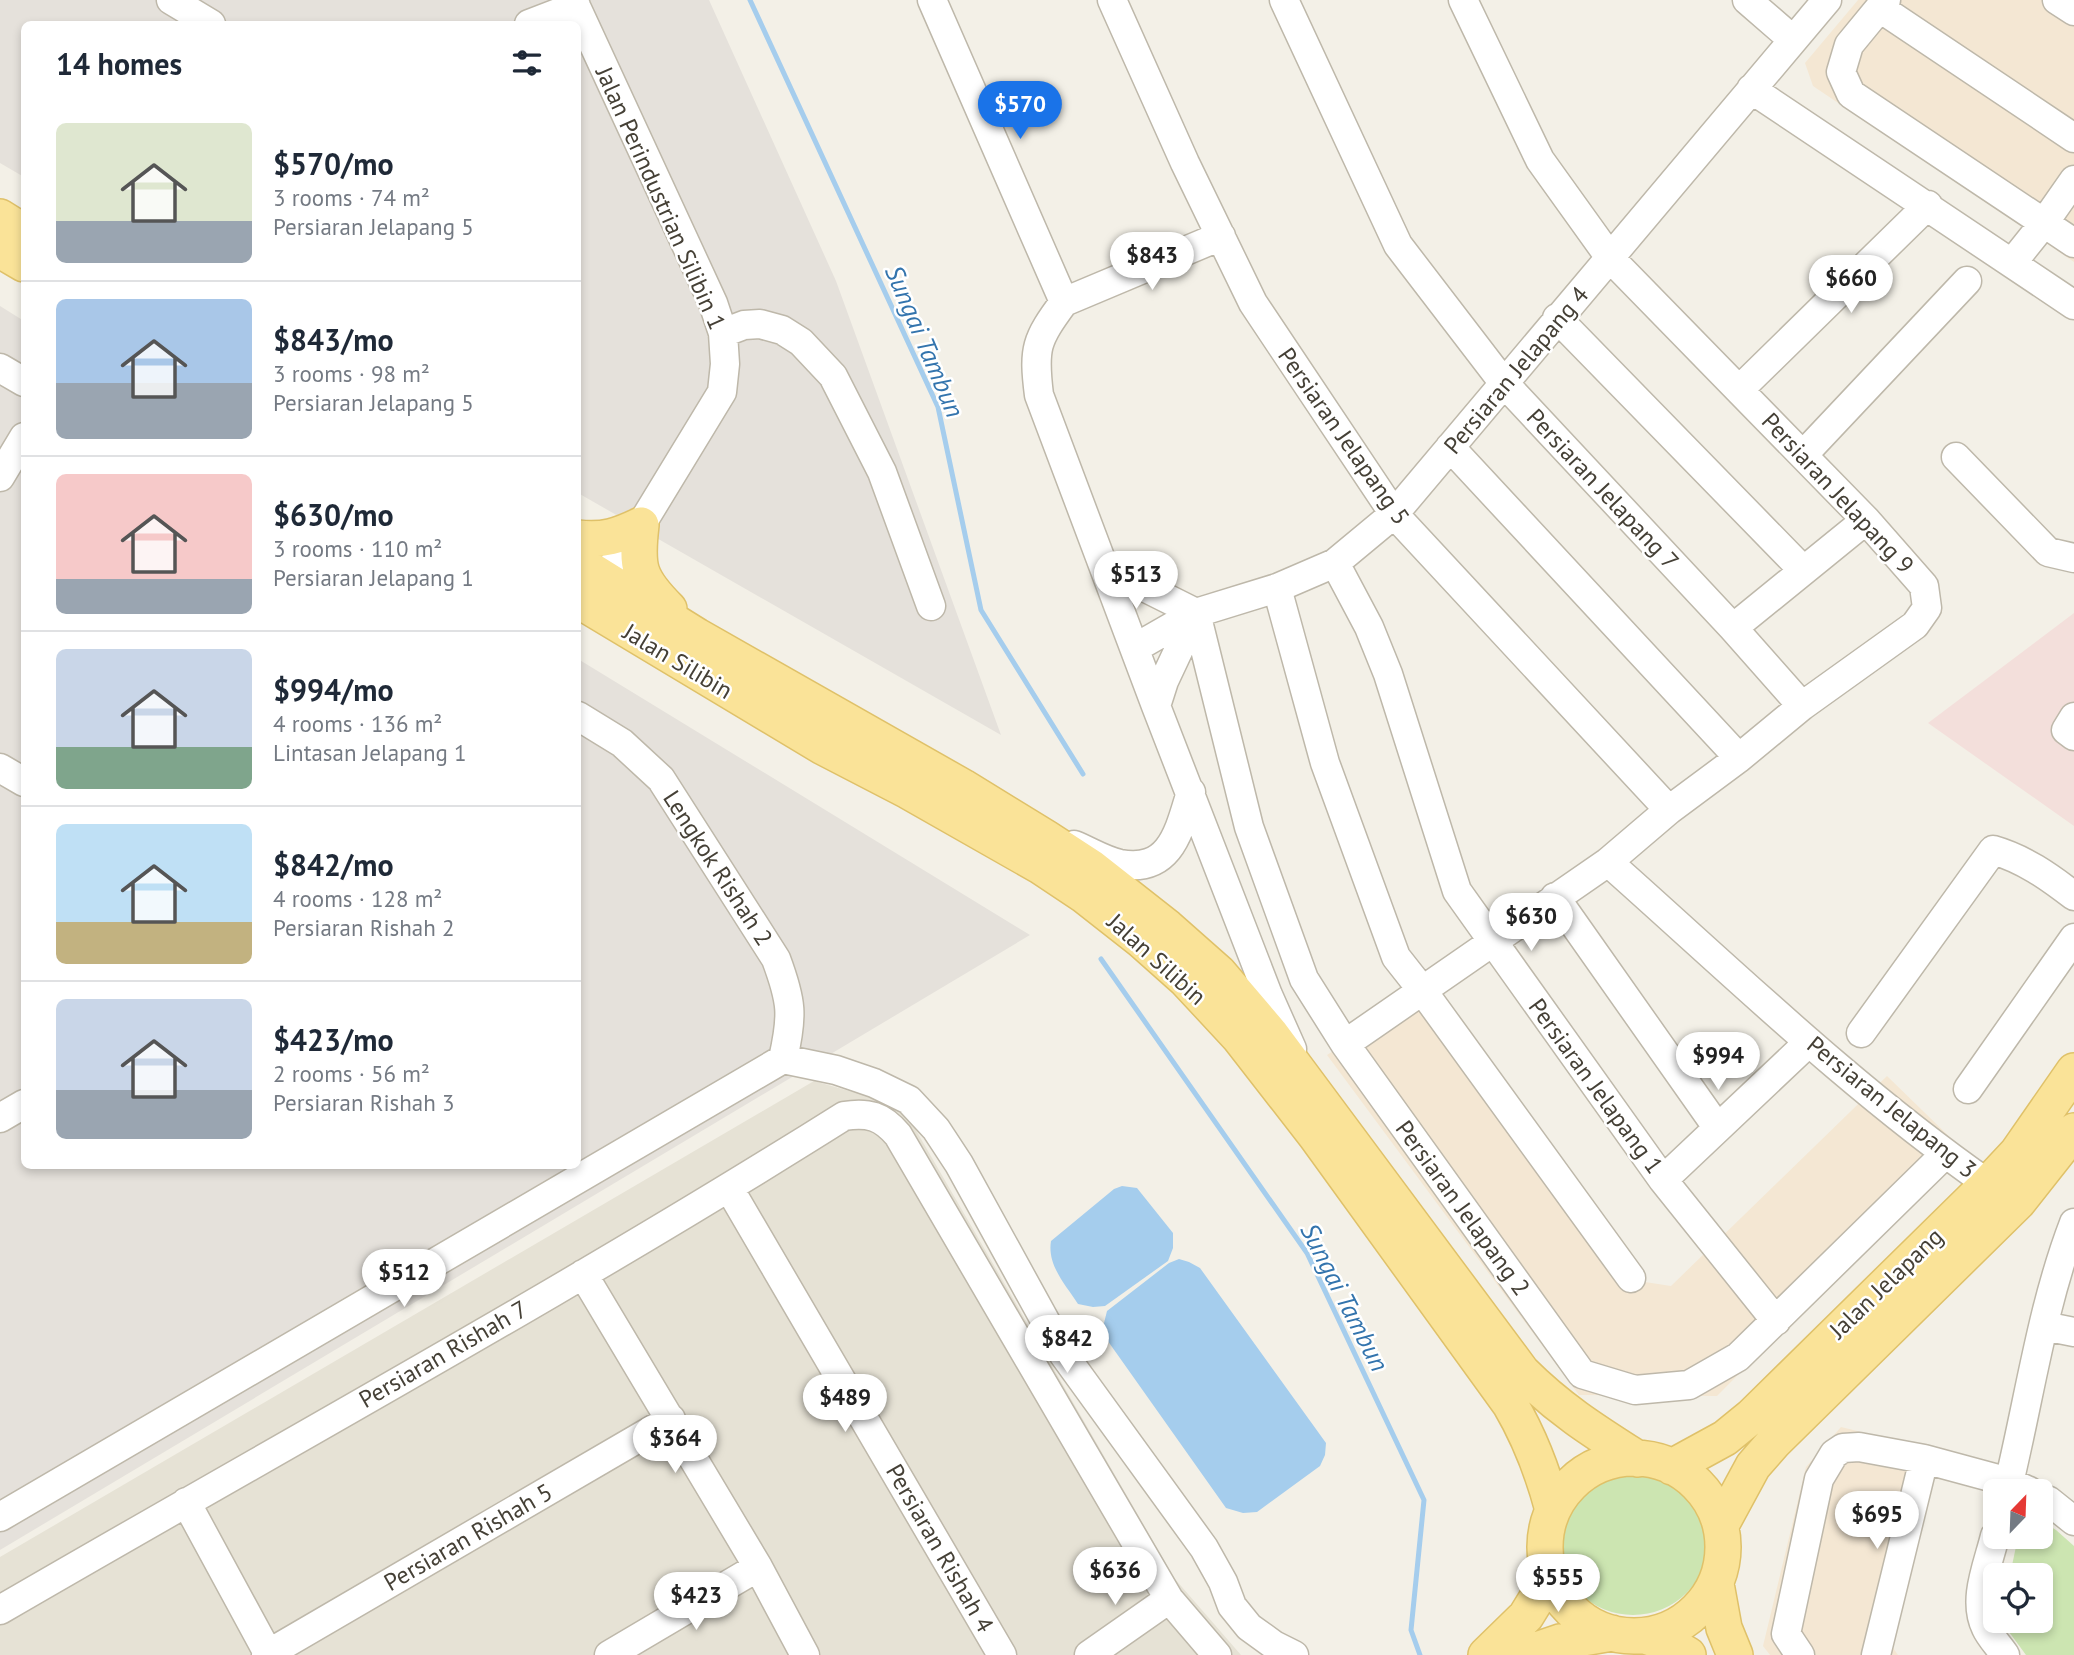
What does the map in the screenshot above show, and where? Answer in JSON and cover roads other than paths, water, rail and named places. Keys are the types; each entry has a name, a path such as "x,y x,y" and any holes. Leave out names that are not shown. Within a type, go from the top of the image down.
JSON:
{"main road":[{"path":"0,217 21,230"},
{"path":"0,250 21,262"},
{"path":"581,538 613,538 641,525"},
{"path":"641,525 638,556 643,578 654,594 697,636"},
{"path":"587,574 612,606 704,659 758,709"},
{"name":"Jalan Silibin","path":"587,574 962,787 1046,838 1128,895 1219,974 1306,1079 1522,1372 1550,1400 1638,1459"},
{"name":"Jalan Silibin","path":"581,602 823,747 908,791 1040,866 1085,896 1186,980 1239,1037 1316,1136 1510,1404 1528,1435 1544,1475 1553,1510"},
{"name":"Jalan Jelapang","path":"1672,1467 1725,1438 1752,1416 1988,1184 2017,1153 2074,1071"},
{"name":"Jalan Jelapang","path":"1721,1525 1753,1465 2018,1202 2074,1130"},
{"path":"1522,1655 1560,1642 1629,1635 1668,1630 1688,1619 1704,1604 1716,1584 1723,1555 1721,1525 1714,1507 1703,1490 1689,1477 1659,1462 1638,1459 1610,1462 1585,1473 1569,1487 1553,1510 1545,1543 1550,1577 1569,1608 1593,1626 1629,1635 1669,1644 1688,1655"},
{"path":"1486,1655 1526,1616 1550,1577"},
{"path":"1716,1584 1724,1628 1735,1655"}],"street":[{"path":"170,0 206,21"},
{"path":"932,0 1064,302 1221,236"},
{"name":"Persiaran Jelapang 5","path":"1112,0 1185,163 1253,303 1394,514 1669,810"},
{"name":"Persiaran Jelapang 7","path":"1284,0 1398,245 1503,382 1733,628 1802,706"},
{"name":"Persiaran Jelapang 9","path":"1345,1044 1608,862 1669,810 1739,758 1802,706 1915,625 1927,608 1924,586 1866,520 1611,259 1540,160 1463,0"},
{"path":"1746,0 1793,39"},
{"name":"Persiaran Jelapang 4","path":"1135,648 1196,613 1277,588 1335,563 1394,514 1827,0"},
{"path":"2057,0 2074,11"},
{"path":"536,21 575,3"},
{"name":"Jalan Perindustrian Silibin 1","path":"575,3 713,303 723,334 725,365 722,392 641,525 587,574"},
{"path":"2074,138 1883,4 1849,45 1841,72 1851,94 2074,243"},
{"path":"1751,89 2074,305"},
{"path":"2012,263 2074,180"},
{"path":"1740,389 1928,205"},
{"path":"1803,455 1968,281"},
{"name":"Jalan Silibin","path":"1064,302 1041,333 1035,364 1040,396 1268,995 1306,1079"},
{"path":"1557,318 1803,570"},
{"path":"723,334 744,325 760,324 782,330 801,342 833,376 882,472 931,606"},
{"path":"0,368 21,380"},
{"path":"0,477 21,442"},
{"path":"1450,447 1739,758"},
{"path":"1956,457 2048,552 2074,558"},
{"path":"1733,628 1866,520"},
{"path":"1102,561 1134,582 1196,613 1164,681 1156,706"},
{"name":"Persiaran Jelapang 1","path":"1335,563 1368,627 1388,674 1457,891 1663,1180 1776,1321"},
{"path":"1277,588 1325,763 1396,957 1631,1278"},
{"name":"Persiaran Jelapang 2","path":"1196,613 1249,827 1304,979 1345,1044 1582,1374 1634,1390 1689,1385 1738,1357 1945,1154"},
{"path":"2074,717 2066,730 2074,736"},
{"name":"Lengkok Rishah 2","path":"581,718 622,743 661,779 776,959 789,992 790,1025 783,1059"},
{"path":"0,768 21,780"},
{"path":"1046,838 1068,843 1118,863 1143,866 1160,859 1173,844 1191,792"},
{"path":"1861,1033 1993,850 2013,856 2045,873 2074,896"},
{"name":"Persiaran Jelapang 3","path":"1608,862 1809,1042 1945,1154 1988,1184"},
{"path":"1555,897 1717,1127"},
{"path":"1968,1089 2074,938"},
{"path":"1663,1180 1809,1042"},
{"path":"0,1517 783,1059 836,1070 874,1083 909,1100 936,1129 959,1164 1064,1355 1204,1548 1223,1582 1232,1606 1249,1627 1273,1645 1294,1655"},
{"path":"0,1118 21,1106"},
{"name":"Persiaran Rishah 7","path":"0,1610 583,1274 844,1116 861,1113 874,1115 888,1122 898,1135 1169,1599"},
{"name":"Persiaran Rishah 4","path":"729,1188 1002,1655"},
{"path":"2017,1479 2044,1326 2065,1246 2074,1223"},
{"path":"583,1274 758,1567 805,1655"},
{"path":"2044,1326 2074,1332"},
{"name":"Persiaran Rishah 5","path":"268,1655 671,1419"},
{"path":"1800,1655 1786,1634 1819,1479 1834,1454 1843,1448 1859,1447 1924,1459 1987,1479"},
{"path":"1876,1655 1924,1459"},
{"path":"186,1502 268,1655"},
{"path":"2053,1504 2074,1521"},
{"path":"1992,1549 1980,1594 1981,1613 1986,1629 2005,1655"},
{"path":"609,1655 758,1567"},
{"path":"1088,1655 1169,1599 1217,1655"}],"water":[{"path":"1122,1186 1137,1188 1173,1233 1173,1248 1168,1261 1105,1306 1078,1304 1054,1266 1051,1241 1114,1189"},
{"path":"1179,1259 1200,1268 1326,1443 1320,1466 1257,1512 1243,1513 1226,1508 1105,1337 1107,1311 1169,1263"}],"waterway":[{"name":"Sungai Tambun","path":"750,0 938,407 981,610 1083,774"},
{"name":"Sungai Tambun","path":"1101,959 1307,1253 1424,1500 1411,1630 1420,1655"}]}
